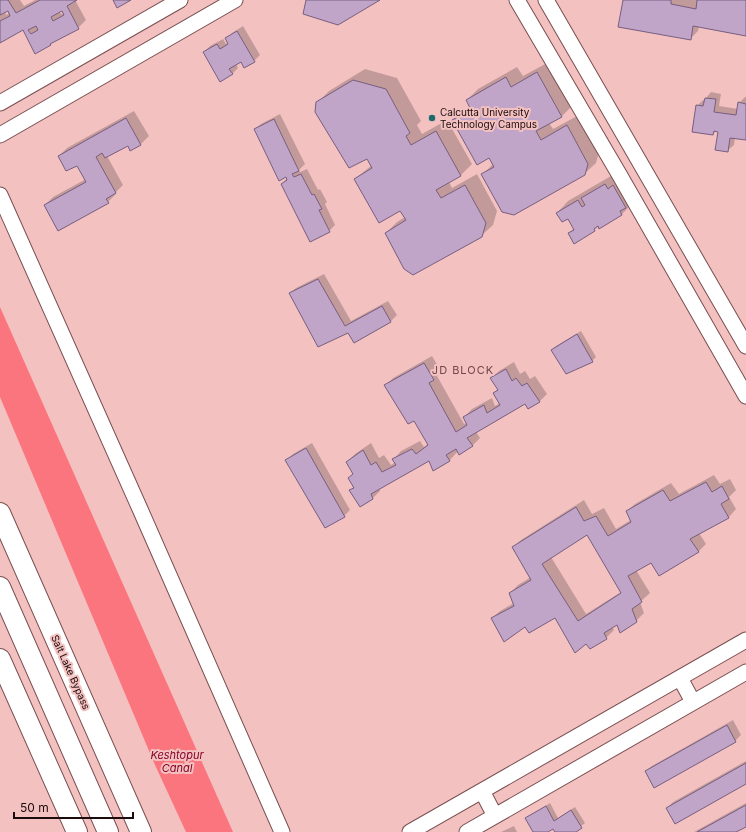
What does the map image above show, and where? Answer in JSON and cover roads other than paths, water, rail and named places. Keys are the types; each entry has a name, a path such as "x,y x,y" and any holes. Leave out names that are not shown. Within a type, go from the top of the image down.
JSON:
{"main road":[{"name":"Salt Lake Bypass","path":"0,513 141,832"},
{"path":"0,587 108,832"},
{"path":"0,659 77,832"}],"street":[{"path":"0,104 180,0"},
{"path":"0,135 235,0"},
{"path":"517,0 746,396"},
{"path":"546,0 746,346"},
{"path":"0,195 282,832"},
{"path":"410,832 746,640"},
{"path":"467,832 746,672"},
{"path":"680,678 693,702"},
{"path":"482,791 495,816"}],"water":[{"name":"Keshtopur Canal","path":"0,307 233,832 186,832 155,765 0,397"}],"place":[{"name":"Calcutta University Technology Campus","path":"432,118"}],"district":[{"name":"JD BLOCK","path":"463,370"}]}
